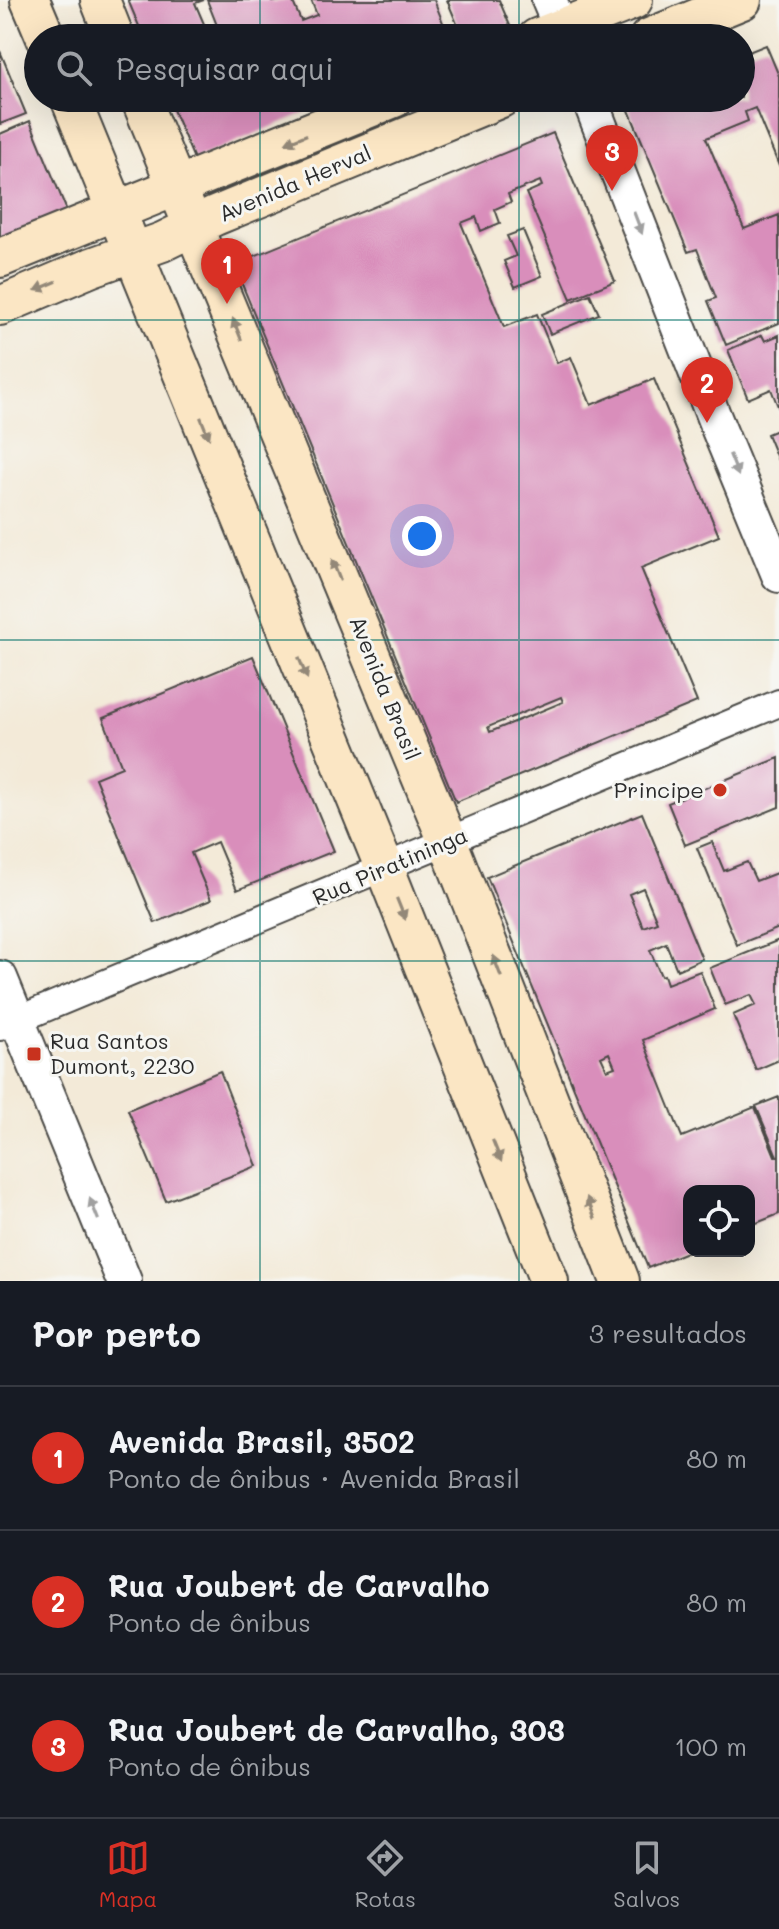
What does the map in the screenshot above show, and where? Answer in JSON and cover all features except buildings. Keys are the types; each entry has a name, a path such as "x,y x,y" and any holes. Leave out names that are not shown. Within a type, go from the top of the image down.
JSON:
{"main road":[{"path":"30,0 40,24"},
{"path":"100,0 109,24"},
{"path":"559,24 633,0"},
{"path":"677,24 709,8 742,0"},
{"path":"76,112 385,869 549,1281"},
{"name":"Avenida Brasil","path":"146,112 448,842 620,1281"},
{"name":"Avenida Herval","path":"0,258 361,112"},
{"name":"Avenida Herval","path":"1,305 466,112"},
{"path":"347,118 427,128"}],"street":[{"path":"594,112 779,575"},
{"name":"Rua Piratininga","path":"9,1023 779,703"},
{"path":"0,978 9,1023 124,1281"}],"place":[{"name":"Rua Joubert de Carvalho, 303","path":"612,191"},
{"name":"Avenida Brasil, 3502","path":"227,304"},
{"name":"Rua Joubert de Carvalho","path":"707,423"},
{"name":"Principe","path":"720,790"},
{"name":"Rua Santos Dumont, 2230","path":"34,1054"}]}
